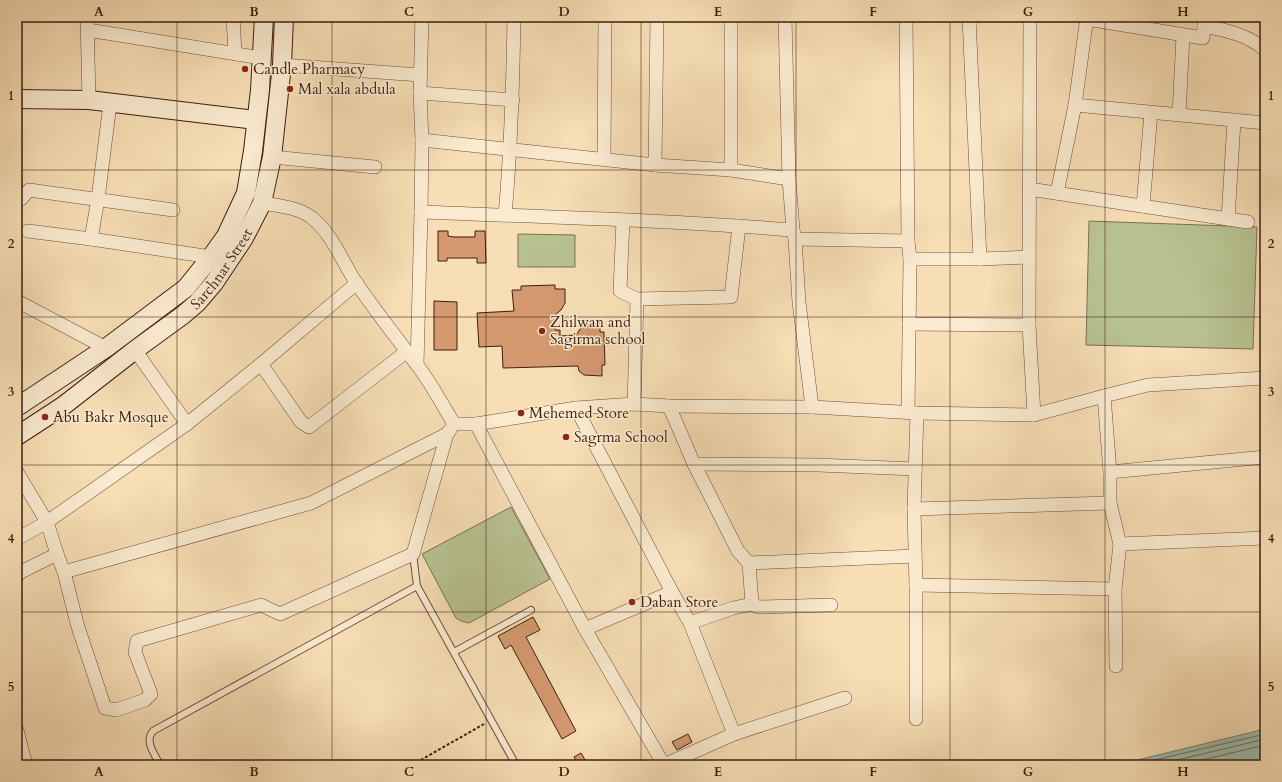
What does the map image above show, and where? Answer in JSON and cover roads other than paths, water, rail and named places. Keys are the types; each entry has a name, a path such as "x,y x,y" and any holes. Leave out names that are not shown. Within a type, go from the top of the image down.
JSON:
{"street":[{"path":"233,17 235,54"},
{"name":"Sarchnar Street","path":"17,408 106,348 186,288 226,236 246,193 253,151 260,90 264,17"},
{"name":"Sarchnar Street","path":"19,431 63,406 183,315 214,283 244,238 262,203 272,157 282,65 284,17"},
{"path":"417,365 421,212 422,140 420,75 422,17"},
{"path":"506,215 511,150 514,17"},
{"path":"604,160 605,17"},
{"path":"655,165 657,17"},
{"path":"731,17 731,170"},
{"path":"786,17 789,179 799,302 812,407"},
{"path":"906,17 908,241 910,259 909,324 915,469 916,719"},
{"path":"969,17 980,259"},
{"path":"1030,17 1029,325 1034,415"},
{"path":"1057,193 1075,105 1087,18 1183,36 1203,38 1205,22 1227,30 1259,45 1265,50"},
{"path":"89,100 87,23 235,54 261,58"},
{"path":"1179,114 1183,36"},
{"path":"282,65 420,75"},
{"path":"420,93 513,100"},
{"path":"17,99 89,100 110,104 256,120"},
{"path":"91,239 98,199 110,104"},
{"path":"1075,105 1179,114 1265,124"},
{"path":"1143,206 1152,112"},
{"path":"1228,219 1234,121"},
{"path":"422,140 655,165 731,170 789,179"},
{"path":"272,157 375,167"},
{"path":"1029,189 1248,222"},
{"path":"17,199 21,199 29,190 173,210"},
{"path":"17,472 47,522 64,572 78,627 105,708 116,710 145,700 151,694 135,652 137,641 261,605 280,614 414,554 450,429 417,365 356,283 331,239 322,227 300,210 262,203"},
{"path":"421,212 739,226 794,235 908,241"},
{"path":"623,220 620,291 636,299 731,297 739,226"},
{"path":"28,231 211,257"},
{"path":"910,259 1029,257"},
{"path":"17,539 47,522 187,424 261,364 356,283"},
{"path":"634,404 636,299"},
{"path":"17,301 106,348"},
{"path":"909,324 1029,325"},
{"path":"135,350 187,424"},
{"path":"261,364 301,422 309,427 406,352"},
{"path":"64,572 311,503 450,429 476,424 576,408 634,404 669,406 812,407 912,413 1034,415 1148,386 1265,378"},
{"path":"1104,396 1110,472 1110,503 1120,544 1115,589 1116,666"},
{"path":"669,406 694,464 738,551 748,563 752,604"},
{"path":"576,408 672,592 690,623 734,734"},
{"path":"476,424 585,629 664,765 734,734 844,698"},
{"path":"1110,472 1265,457"},
{"path":"694,464 818,465 915,469"},
{"path":"914,509 1110,503"},
{"path":"1120,544 1265,538"},
{"path":"17,576 21,572 57,554"},
{"path":"748,563 915,556"},
{"path":"916,585 1115,589"},
{"path":"585,629 672,592"},
{"path":"690,623 733,608 752,604 758,607 831,605"},
{"path":"17,730 26,765"}],"lane":[{"path":"414,554 416,586 516,765"},
{"path":"160,765 148,740 149,735 153,731 416,586"},
{"path":"454,652 531,610"}],"water":[{"path":"1265,729 1265,765 1119,765 1125,763"}],"place":[{"name":"Candle Pharmacy","path":"245,69"},
{"name":"Mal xala abdula","path":"290,89"},
{"name":"Zhilwan and Sagirma school","path":"542,331"},
{"name":"Mehemed Store","path":"521,413"},
{"name":"Abu Bakr Mosque","path":"45,417"},
{"name":"Sagrma School","path":"566,437"},
{"name":"Daban Store","path":"632,602"}]}
